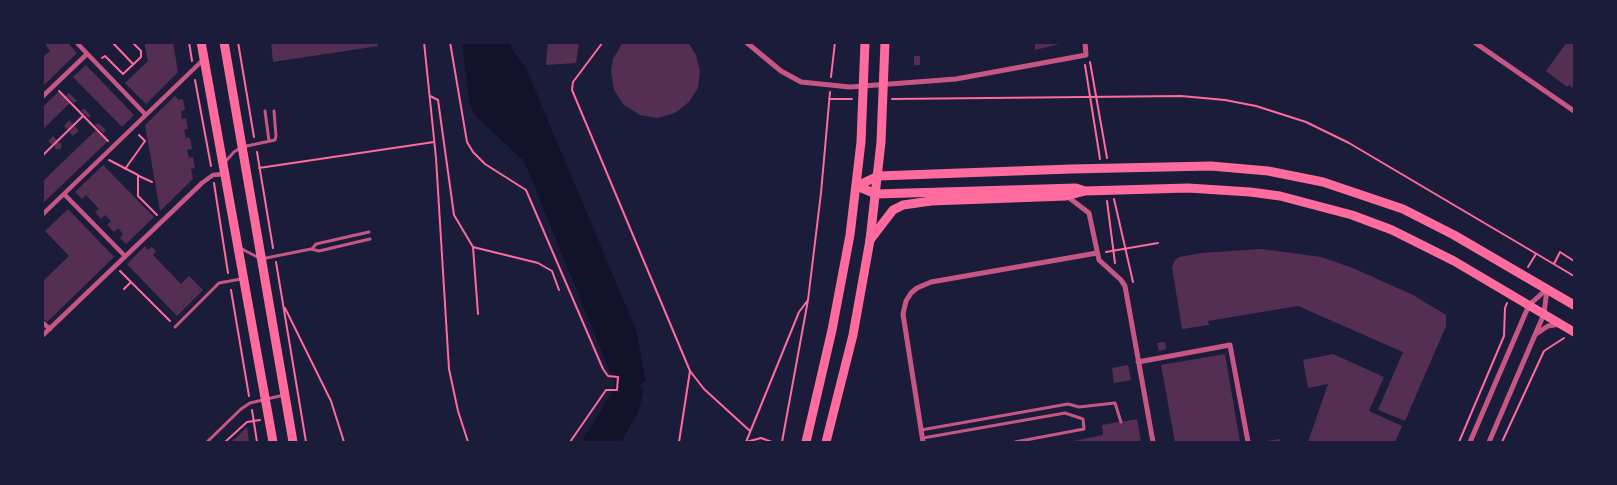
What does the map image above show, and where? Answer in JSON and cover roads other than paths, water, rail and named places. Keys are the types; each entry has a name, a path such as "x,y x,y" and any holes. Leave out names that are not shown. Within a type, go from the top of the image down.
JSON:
{"main road":[{"path":"201,42 273,442"},
{"path":"224,42 293,442"},
{"path":"806,442 832,330 857,186 861,142 865,42"},
{"path":"826,442 853,335 870,240 882,142 885,42"},
{"path":"857,186 878,176 1108,168 1231,167 1323,182 1360,193 1409,212 1454,234 1574,305"},
{"path":"857,186 876,194 1076,188 1085,191"},
{"path":"870,240 893,210 904,205 931,201 1066,196 1085,191 1112,190 1212,188 1258,193 1317,205 1392,230 1454,261 1572,330"}],"street":[{"path":"76,42 146,115"},
{"path":"746,42 753,45 792,77 808,84 830,86 923,83 1086,55 1085,42"},
{"path":"1474,42 1574,111"},
{"path":"42,97 87,54"},
{"path":"42,215 204,59"},
{"path":"42,336 202,183 224,169"},
{"path":"64,194 125,256"},
{"path":"1066,196 1089,213 1100,263 1121,280 1125,286 1153,442"},
{"path":"923,440 903,314 906,301 911,293 931,282 1097,253"},
{"path":"1470,442 1529,305 1547,289"},
{"path":"1489,442 1544,314 1547,289"},
{"path":"42,322 50,329"},
{"path":"1535,334 1548,326 1561,324"},
{"path":"1138,362 1230,345 1248,442"}],"lane":[{"path":"224,169 228,157 242,147 274,140 276,136 274,111"},
{"path":"265,112 269,141"},
{"path":"312,249 316,244 369,232"},
{"path":"238,246 246,253 261,259 312,249 318,251 370,239"},
{"path":"175,326 219,283 243,279"},
{"path":"207,442 241,408 250,403 285,395"},
{"path":"921,430 1068,404 1079,407 1115,403 1121,422"},
{"path":"923,440 1066,413 1083,419 1084,429 1015,442"}]}
